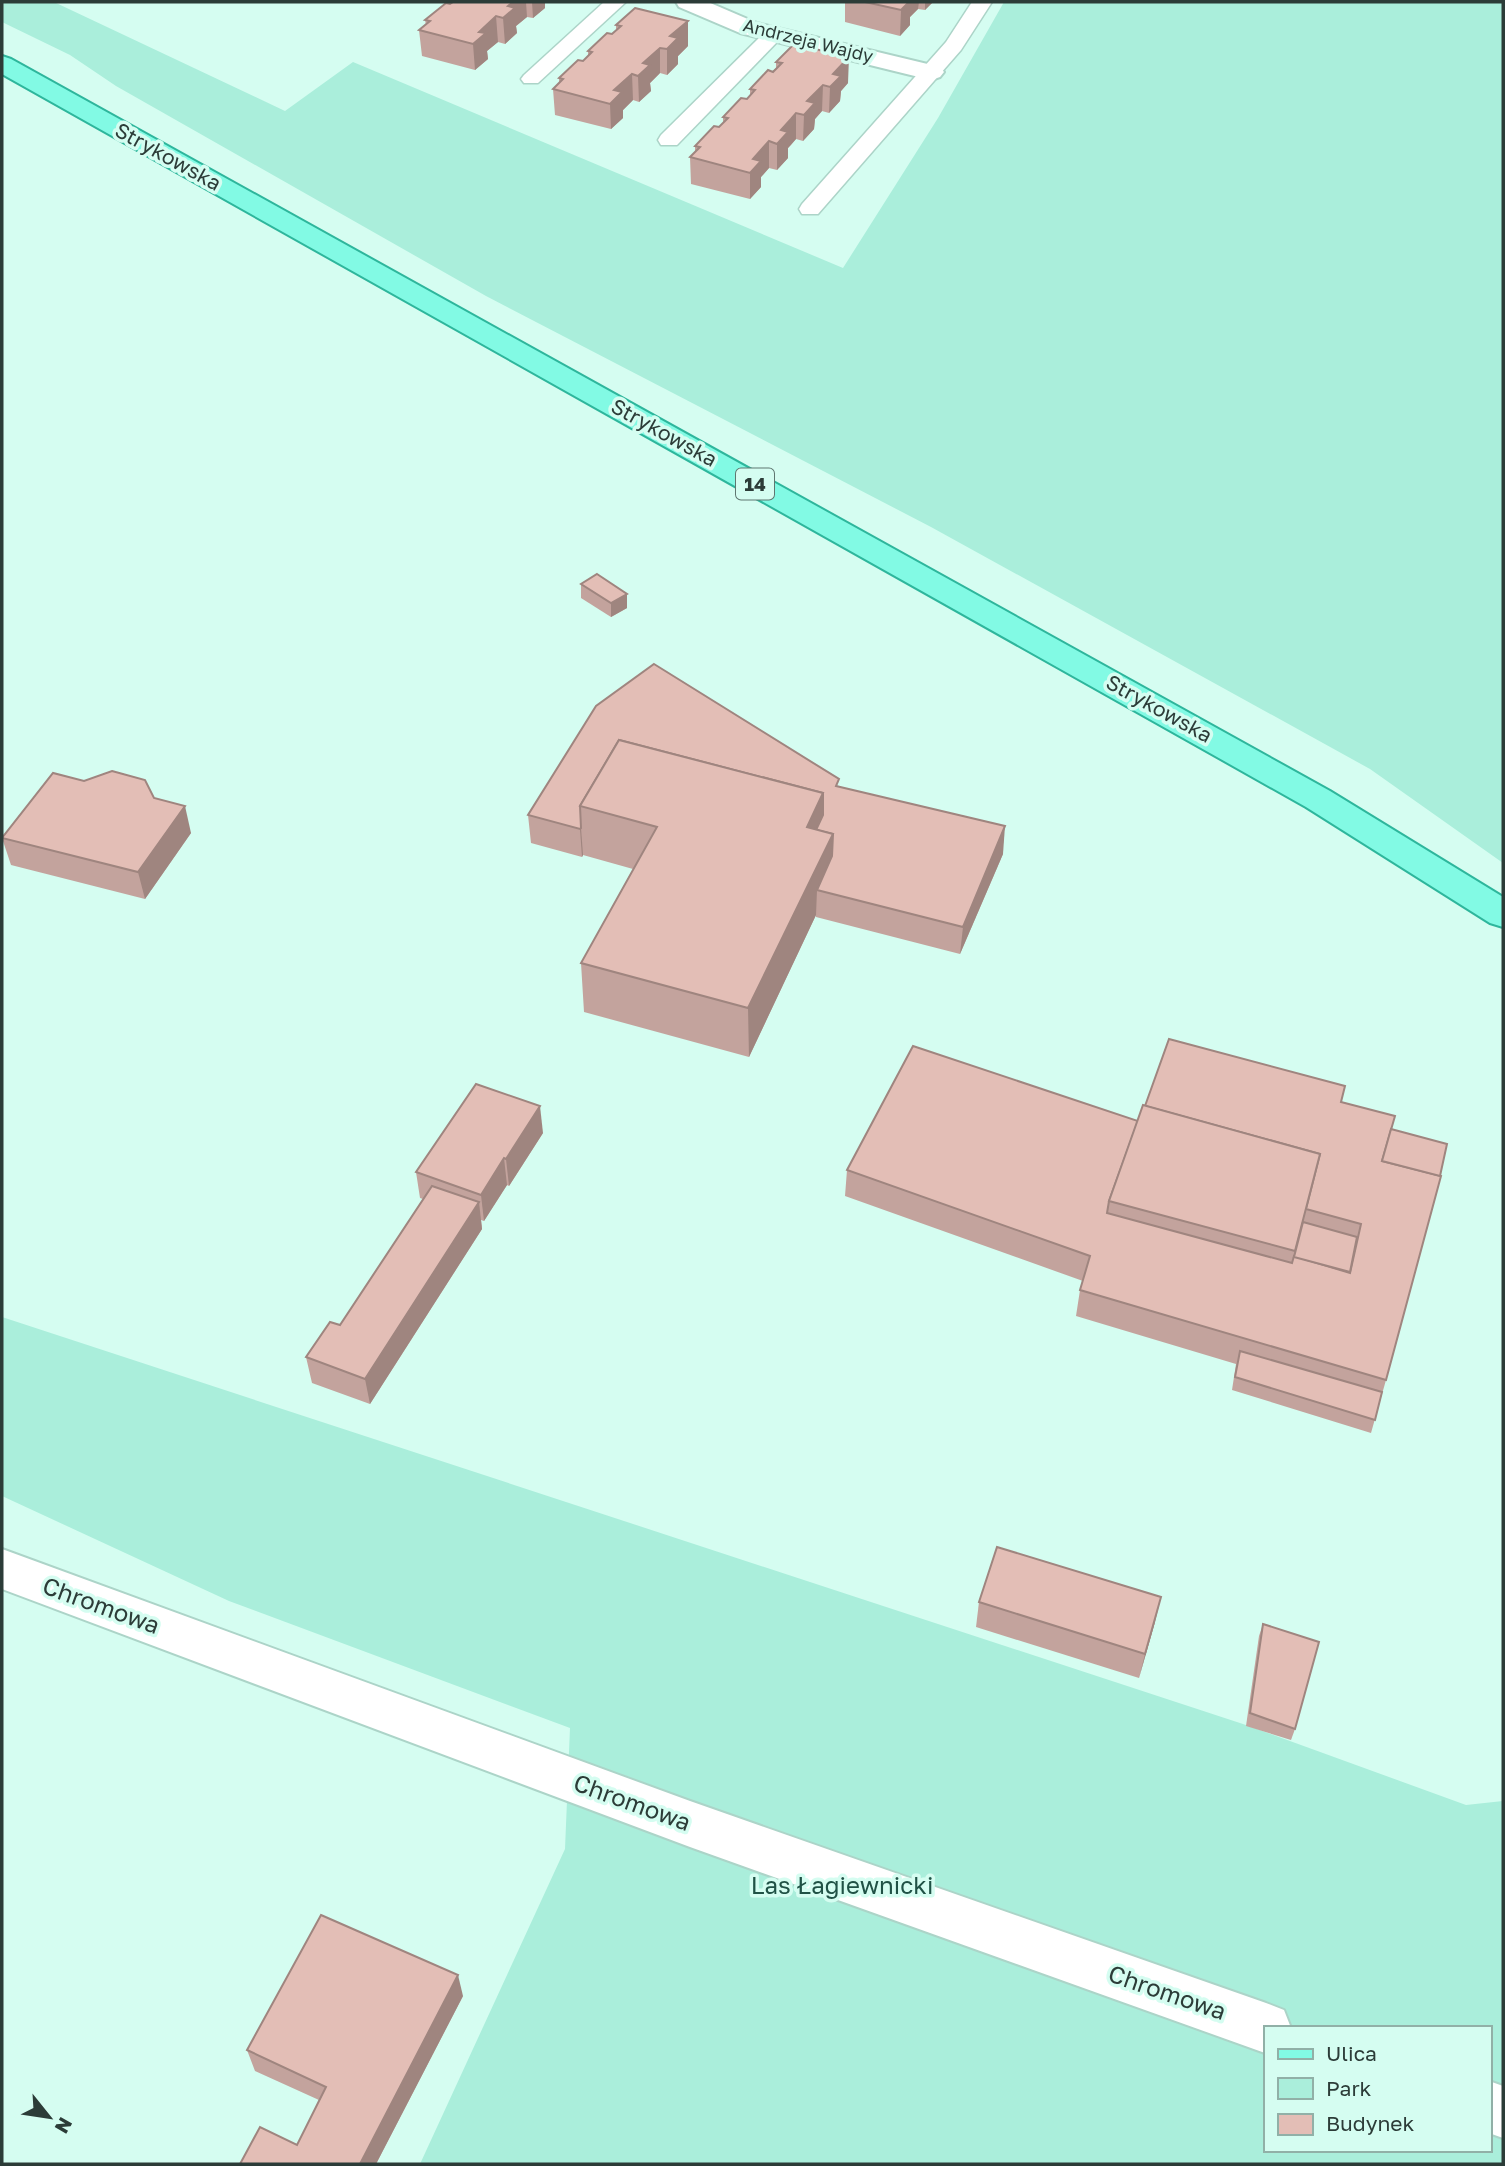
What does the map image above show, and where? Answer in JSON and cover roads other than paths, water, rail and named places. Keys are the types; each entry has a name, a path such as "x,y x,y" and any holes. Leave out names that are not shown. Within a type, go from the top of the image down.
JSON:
{"main road":[{"name":"Strykowska","path":"2,64 1306,793 1415,857 1503,914"}],"street":[{"name":"Andrzeja Wajdy","path":"688,2 732,22 931,72"},
{"name":"Chromowa","path":"2,1569 690,1824 1264,2027"}],"lane":[{"path":"531,79 615,2"},
{"path":"810,209 954,46 982,2"},
{"path":"668,140 774,34"}],"park label":[{"name":"Las Łagiewnicki","path":"842,1886"}]}
